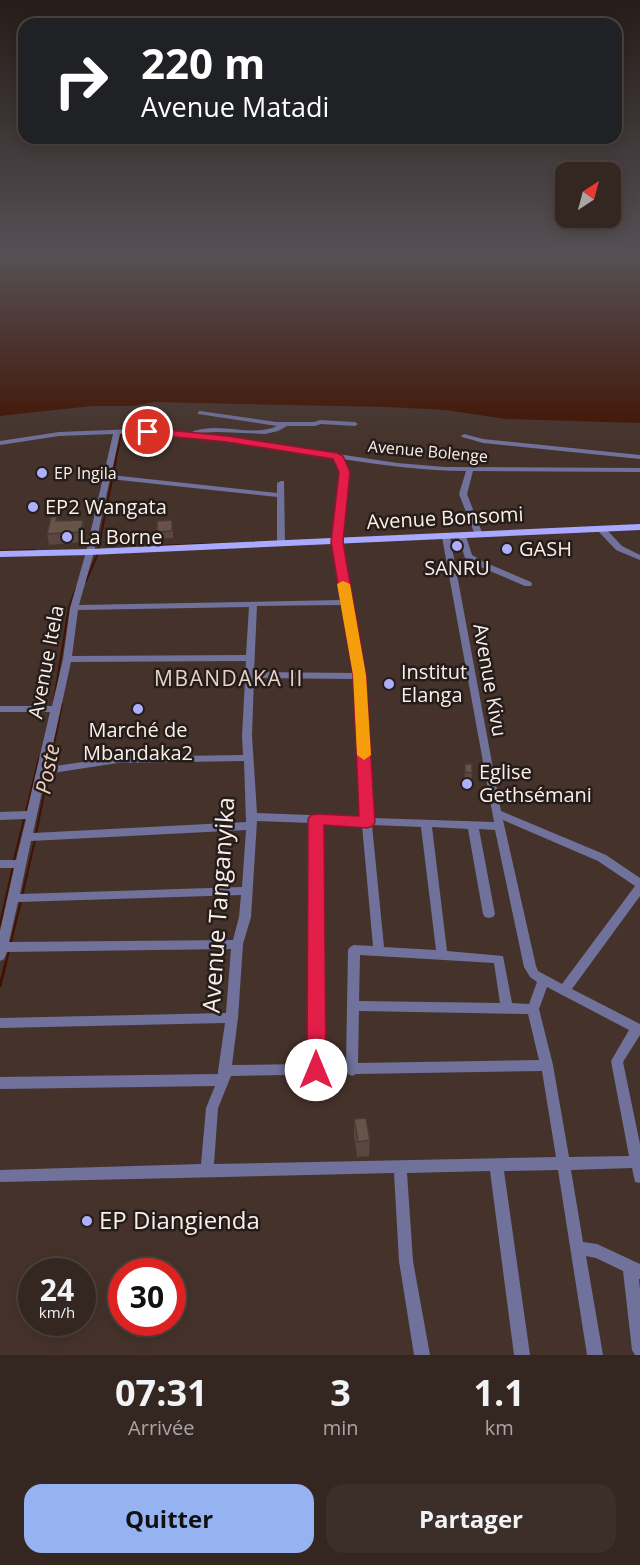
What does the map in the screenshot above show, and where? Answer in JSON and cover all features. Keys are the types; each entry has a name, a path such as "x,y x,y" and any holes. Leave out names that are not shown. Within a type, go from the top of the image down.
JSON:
{"main road":[{"name":"Avenue Bonsomi","path":"0,554 337,542 640,527"}],"street":[{"path":"200,413 286,424 320,422 355,424"},
{"path":"189,434 198,430 215,429 272,432 286,424"},
{"name":"Avenue Bolenge","path":"0,444 59,434 117,431 189,434 421,467 470,470 640,470"},
{"name":"Avenue Itela","path":"1,951 8,906 21,864 67,659 74,608 90,552 117,431"},
{"path":"464,436 483,441 640,457"},
{"path":"337,456 345,472 337,542 359,675 367,822 380,951"},
{"path":"345,472 358,459"},
{"path":"470,470 463,494 479,535"},
{"path":"107,477 280,495"},
{"path":"281,483 281,544"},
{"path":"601,529 622,551 640,558"},
{"path":"462,536 468,555 481,564 528,584"},
{"name":"Avenue Kivu","path":"446,537 497,813 530,967 534,974 544,980"},
{"path":"74,608 346,603"},
{"name":"Avenue Tanganyika","path":"207,1170 212,1108 224,1076 232,1018 237,944 244,917 252,821 247,758 253,604"},
{"path":"67,659 250,658"},
{"path":"249,675 359,675"},
{"path":"0,709 56,709"},
{"path":"41,771 118,760 247,758"},
{"path":"497,813 602,858 640,884"},
{"path":"0,816 32,815"},
{"path":"316,819 316,1070"},
{"path":"27,837 252,821 316,819 500,826"},
{"path":"426,824 442,956"},
{"path":"473,825 489,914"},
{"path":"0,864 21,864"},
{"path":"564,990 640,888"},
{"path":"8,906 246,891"},
{"path":"1,951 237,944"},
{"path":"352,1070 354,950 499,959 507,1008"},
{"path":"595,1355 547,1065 533,1009 544,980 638,1029 617,1061 635,1125 640,1177"},
{"path":"354,1006 533,1009"},
{"path":"0,1023 232,1018"},
{"path":"0,1083 224,1076 316,1070 547,1065"},
{"path":"0,1176 637,1162"},
{"path":"496,1164 522,1355"},
{"path":"400,1167 406,1261 422,1355"},
{"path":"578,1248 597,1251 635,1270 640,1350"}],"shaded area":[{"path":"0,319 640,319 640,423 506,419 445,410 389,407 154,402 132,406 92,406 0,416"}],"building":[{"path":"51,517 57,517 56,521 83,520 81,532 47,534"},
{"path":"172,520 172,531 157,532 157,521"},
{"path":"465,764 472,764 472,773 465,772"},
{"path":"366,1118 370,1140 358,1142 354,1119"}],"waterway":[{"name":"Poste","path":"98,550 121,434"},
{"path":"157,546 209,544"},
{"path":"0,551 35,550"},
{"name":"Poste","path":"86,581 98,553"},
{"path":"54,700 69,607 76,588"},
{"name":"Poste","path":"36,834 62,704"},
{"path":"14,860 39,758"},
{"name":"Poste","path":"22,896 35,840"},
{"path":"0,925 13,866"},
{"name":"Poste","path":"11,942 21,901"},
{"name":"Poste","path":"6,963 9,951"},
{"name":"Poste","path":"0,986 6,962"}],"slow traffic":[{"path":"343,584 359,675 364,755"}],"place":[{"name":"EP Ingila","path":"42,473"},
{"name":"EP2 Wangata","path":"33,507"},
{"name":"La Borne","path":"67,537"},
{"name":"SANRU","path":"457,546"},
{"name":"GASH","path":"507,549"},
{"name":"Institut Elanga","path":"389,684"},
{"name":"Marché de Mbandaka2","path":"138,709"},
{"name":"Eglise Gethsémani","path":"467,784"},
{"name":"EP Diangienda","path":"87,1221"}],"district":[{"name":"MBANDAKA II","path":"229,679"}],"route":[{"path":"148,432 189,434 337,456 345,472 337,542 359,675 367,822 316,819 316,1070"}]}
